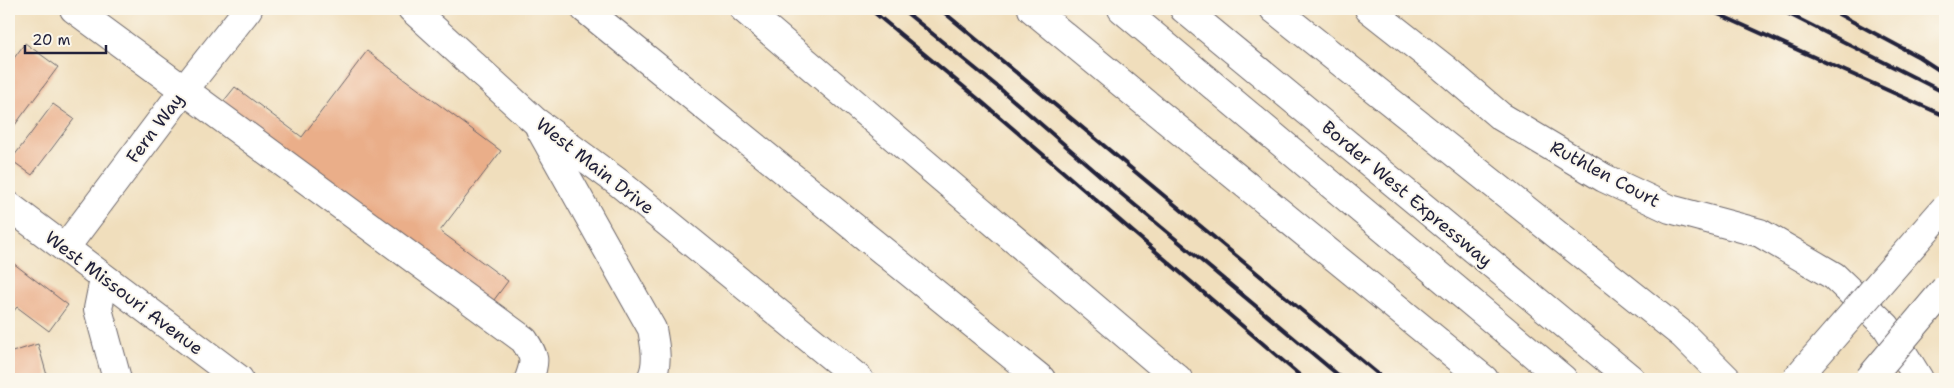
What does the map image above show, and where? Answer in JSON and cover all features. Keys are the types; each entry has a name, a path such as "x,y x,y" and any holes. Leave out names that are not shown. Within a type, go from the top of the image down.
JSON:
{"main road":[{"path":"74,9 524,340 533,354 534,365 529,379"},
{"name":"Fern Way","path":"65,248 184,90 248,9"},
{"name":"West Main Drive","path":"412,9 536,121 618,183 859,379"},
{"path":"585,9 1041,379"},
{"path":"744,9 1178,379"},
{"path":"1032,9 1484,379"},
{"path":"1122,9 1563,379"},
{"name":"Border West Expressway","path":"1184,9 1631,379"},
{"path":"1274,9 1683,335 1727,379"},
{"name":"Ruthlen Court","path":"1369,9 1444,68 1500,116 1604,178 1670,209 1760,233 1834,276 1886,326 1917,376"},
{"path":"536,121 652,329 656,350 654,374 651,379"},
{"name":"West Missouri Avenue","path":"9,206 239,379"},
{"path":"1796,379 1945,208"},
{"path":"902,266 1011,379"},
{"path":"104,278 98,309 118,379"},
{"path":"1869,379 1945,289"}],"building":[{"path":"9,35 14,39 9,47"},
{"path":"25,43 58,67 9,133 9,65"},
{"path":"367,51 501,151 440,231 508,281 488,308 219,107 235,87 302,137"},
{"path":"53,104 74,119 32,175 11,160"},
{"path":"9,260 68,305 49,331 17,307 9,317"},
{"path":"38,344 48,379 9,379 9,353"}],"railway":[{"path":"870,9 982,102 1304,379"},
{"path":"902,9 998,87 1118,191 1343,379"},
{"path":"940,9 1384,379"},
{"path":"1707,9 1945,116"},
{"path":"1779,9 1945,93"},
{"path":"1829,9 1919,57 1945,74"}]}
